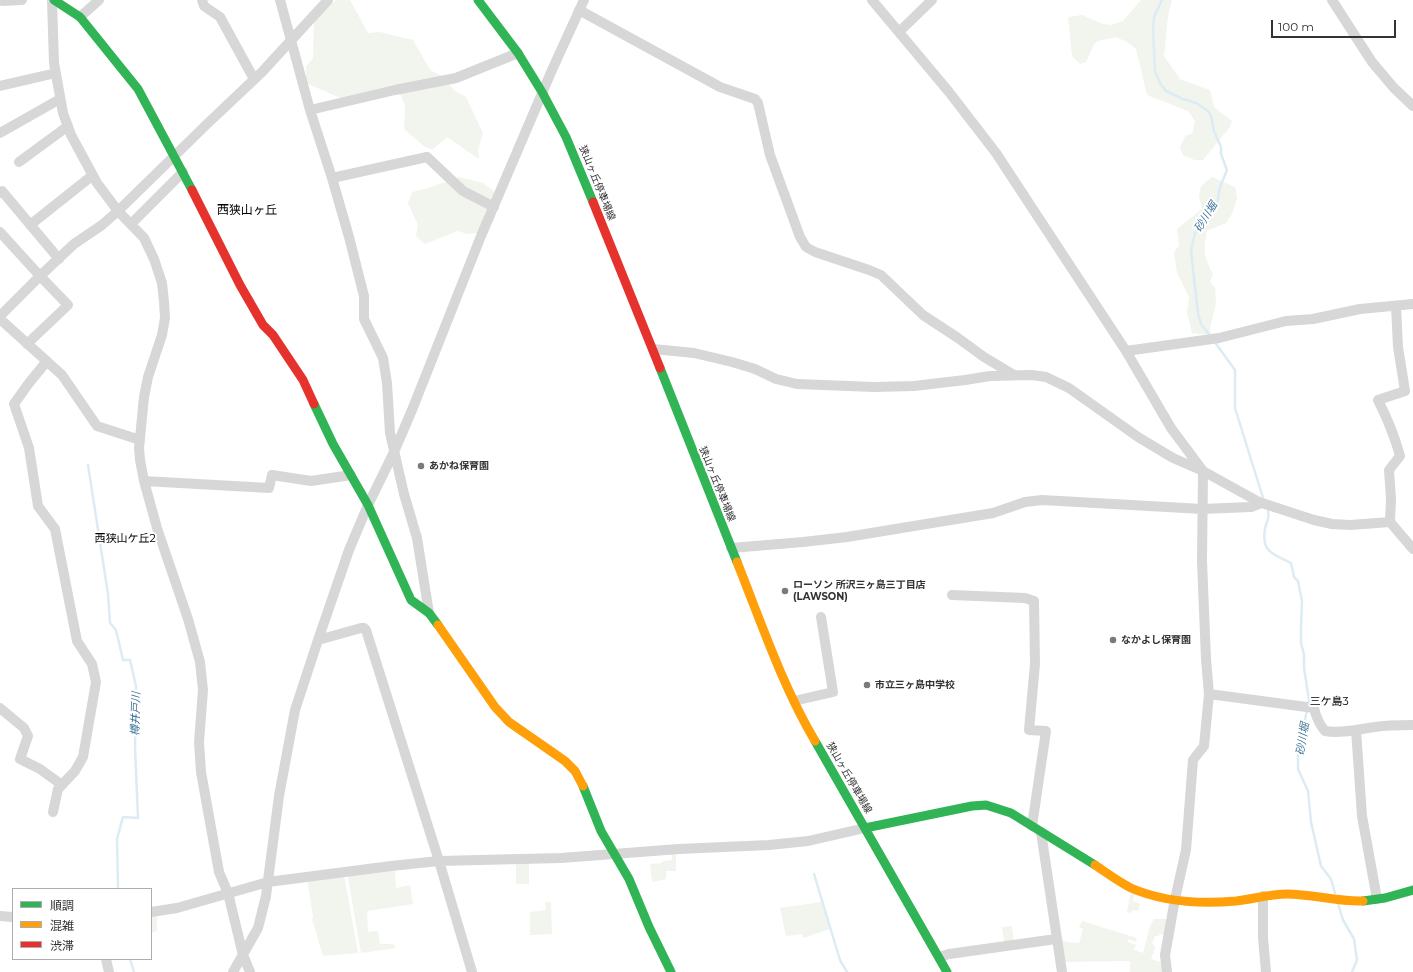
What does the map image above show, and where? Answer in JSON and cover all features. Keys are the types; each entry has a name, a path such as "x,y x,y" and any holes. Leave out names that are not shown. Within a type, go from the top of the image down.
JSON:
{"street":[{"path":"0,0 22,0"},
{"path":"53,0 80,17 138,89 183,172 240,285 263,325 273,336 303,380 334,444 368,505 411,600 429,613 495,707 509,722 565,761 575,771 586,793 593,813 614,855 629,879 649,927 671,972"},
{"path":"53,0 56,73 63,114 93,175 118,211 144,238 154,259 162,283 164,302 162,335 148,377 144,397 140,440 140,460 144,481 157,528 188,619 200,662 203,690 199,742 201,772 219,872 228,893 243,955 250,972"},
{"path":"80,17 99,0"},
{"path":"202,0 204,6 220,17 254,79"},
{"path":"280,0 310,110 332,178 364,296 364,319 383,358 387,383 390,433 404,494 417,538 429,613"},
{"path":"140,440 97,426 62,375 27,344 0,317 74,244 102,225 118,211 254,79 328,0"},
{"name":"狭山ヶ丘停車場線","path":"478,0 518,53 542,92 566,137 653,349 731,548 799,714 947,972"},
{"path":"234,972 258,928 268,882 280,796 295,710 349,550 368,505 394,452 436,352 481,236 542,92 584,0"},
{"path":"872,0 951,95 996,153 1126,351 1171,428 1203,471 1203,574 1209,694 1204,746 1193,760 1186,850 1165,955 1167,972"},
{"path":"899,32 932,0"},
{"path":"1332,0 1372,62 1394,88 1413,106"},
{"path":"579,10 720,87 755,100 758,103 772,161 800,237 806,247 815,252 881,275 923,315 984,357 1014,375"},
{"path":"310,110 395,90 456,78 518,53"},
{"path":"0,86 56,73"},
{"path":"0,134 60,100"},
{"path":"19,162 68,126"},
{"path":"332,178 426,157 462,191 494,207"},
{"path":"131,224 183,172"},
{"path":"30,225 93,175"},
{"path":"0,193 2,191 59,259"},
{"path":"0,232 68,305 27,344"},
{"path":"1126,351 1220,338 1286,321 1313,319 1360,309 1413,304"},
{"path":"1396,306 1398,348 1405,391 1378,400 1393,434 1400,456 1390,470 1390,522 1413,549"},
{"path":"653,349 702,355 732,362 776,379 798,384 914,386 990,376 1032,375 1046,377 1069,388 1138,437 1173,458 1203,471 1246,496 1262,503 1332,524 1350,525 1390,522"},
{"path":"47,361 14,404 29,448 38,506 55,529 77,641 92,664 96,682 83,756 75,771 58,789 53,812"},
{"path":"144,481 269,488 272,475 311,481 351,475"},
{"path":"731,548 847,538 993,513 1026,502 1042,500 1202,510 1251,507 1262,503"},
{"path":"952,596 1025,598 1034,601 1035,664 1029,730 1046,731 1032,826"},
{"path":"794,701 833,692 821,616"},
{"path":"318,640 361,628 366,630 439,861 472,972"},
{"path":"1209,694 1314,708 1316,716 1325,731 1333,732 1377,726 1413,725"},
{"path":"0,708 24,728 28,736 20,759 40,769 62,785"},
{"path":"1356,730 1362,816 1377,899"},
{"path":"152,912 177,908 268,882 439,861 561,858 679,849 769,845 808,841 972,806 986,805 1011,814 1130,887 1142,892 1175,899 1212,902 1264,896 1311,895 1355,901 1393,896 1413,890"},
{"path":"1041,832 1062,972"},
{"path":"1264,896 1263,938 1266,972"},
{"path":"0,916 12,917"},
{"path":"939,957 949,954 1056,939"},
{"path":"106,960 109,972"}],"shaded area":[{"path":"336,0 350,0 368,33 380,32 413,40 430,70 440,75 455,91 466,97 483,133 478,150 479,159 447,137 432,150 425,147 404,129 405,106 397,86 345,100 306,83 306,67 313,58 314,20"},
{"path":"1141,0 1172,0 1168,16 1164,56 1180,79 1210,90 1214,107 1232,121 1230,127 1203,160 1195,160 1183,155 1180,147 1186,135 1192,134 1195,121 1188,111 1147,95 1136,49 1127,42 1116,37 1098,41 1094,44 1086,62 1080,64 1072,56 1068,17 1082,15 1103,24 1111,25 1123,21"},
{"path":"459,177 483,183 495,192 477,233 467,234 458,231 425,244 416,236 418,225 408,203 412,192"},
{"path":"1212,177 1235,187 1237,198 1232,214 1226,223 1207,231 1205,254 1213,274 1210,282 1215,287 1216,304 1210,328 1211,335 1192,333 1187,313 1189,297 1177,273 1174,253 1179,245 1177,229 1202,209 1199,197 1201,186"},
{"path":"672,853 676,854 676,871 666,871 666,879 652,882 650,864 672,860"},
{"path":"529,861 529,884 516,884 516,862"},
{"path":"395,869 396,888 410,885 413,904 367,911 368,932 378,931 380,944 393,944 396,948 361,953 348,877 349,874"},
{"path":"344,875 358,953 323,956 312,919 313,916 307,879"},
{"path":"1131,891 1135,893 1133,901 1140,904 1138,911 1132,910 1132,913 1127,912"},
{"path":"545,902 551,902 552,934 530,935 530,912 546,910"},
{"path":"822,902 830,929 803,938 802,934 786,936 780,908"},
{"path":"157,915 157,931 152,933 152,916"},
{"path":"1154,919 1165,919 1168,923 1167,935 1160,934 1155,936 1152,944 1155,948 1151,959 1163,963 1164,972 1130,972 1130,961 1063,962 1059,939 1067,942 1079,943 1083,929 1079,927 1082,921 1137,938 1136,942 1128,939 1128,942 1136,945 1134,950 1143,953 1150,926"},
{"path":"1012,926 1014,942 1004,943 1002,927"}],"waterway":[{"name":"砂川堀","path":"1162,0 1154,17 1153,29 1155,71 1160,83 1166,91 1196,103 1208,111 1221,147 1221,154 1227,170 1220,187 1217,204 1195,233 1191,250 1198,314 1201,324 1211,337"},
{"name":"砂川堀","path":"1214,341 1235,370 1235,408 1264,501"},
{"name":"樽井戸川","path":"88,465 108,594 110,623 116,630 123,660 130,660 136,686 135,748 138,818 123,817 117,839 118,888"},
{"name":"砂川堀","path":"1268,511 1269,516 1265,526 1264,537 1267,548 1274,555 1291,563 1294,577 1298,581 1302,601 1301,643 1304,655 1304,668 1309,700 1308,705"},
{"name":"砂川堀","path":"1307,710 1298,755 1298,769 1308,791 1311,822 1321,866 1331,879 1335,893"},
{"path":"814,874 840,960 847,972"},
{"name":"砂川堀","path":"1338,903 1343,920 1354,939 1357,960 1352,972"},
{"name":"樽井戸川","path":"130,960 134,972"}],"traffic: fast":[{"path":"54,0 80,17 138,89 192,190"},
{"path":"478,0 518,53 542,92 566,137 593,202"},
{"path":"660,368 737,562"},
{"path":"314,404 333,444 368,505 411,600 429,613 438,625"},
{"path":"815,741 947,972"},
{"path":"583,786 601,831 629,879 649,927 671,972"},
{"path":"865,828 972,806 986,805 1011,813 1095,865"},
{"path":"1363,901 1385,898 1413,890"}],"traffic: slow":[{"path":"737,562 782,676 815,741"},
{"path":"438,625 495,707 509,722 565,761 575,771 583,786"},
{"path":"1095,865 1131,888 1143,893 1183,901 1223,902 1287,894 1363,901"}],"traffic: jam":[{"path":"192,190 240,285 263,325 273,335 303,380 314,404"},
{"path":"593,202 660,368"}],"place":[{"name":"あかね保育園","path":"421,466"},
{"name":"ローソン 所沢三ヶ島三丁目店 (LAWSON)","path":"785,591"},
{"name":"なかよし保育園","path":"1113,640"},
{"name":"市立三ヶ島中学校","path":"867,685"}],"district":[{"name":"西狭山ヶ丘","path":"247,210"},
{"name":"西狭山ケ丘2","path":"125,539"},
{"name":"三ケ島3","path":"1329,702"}]}
